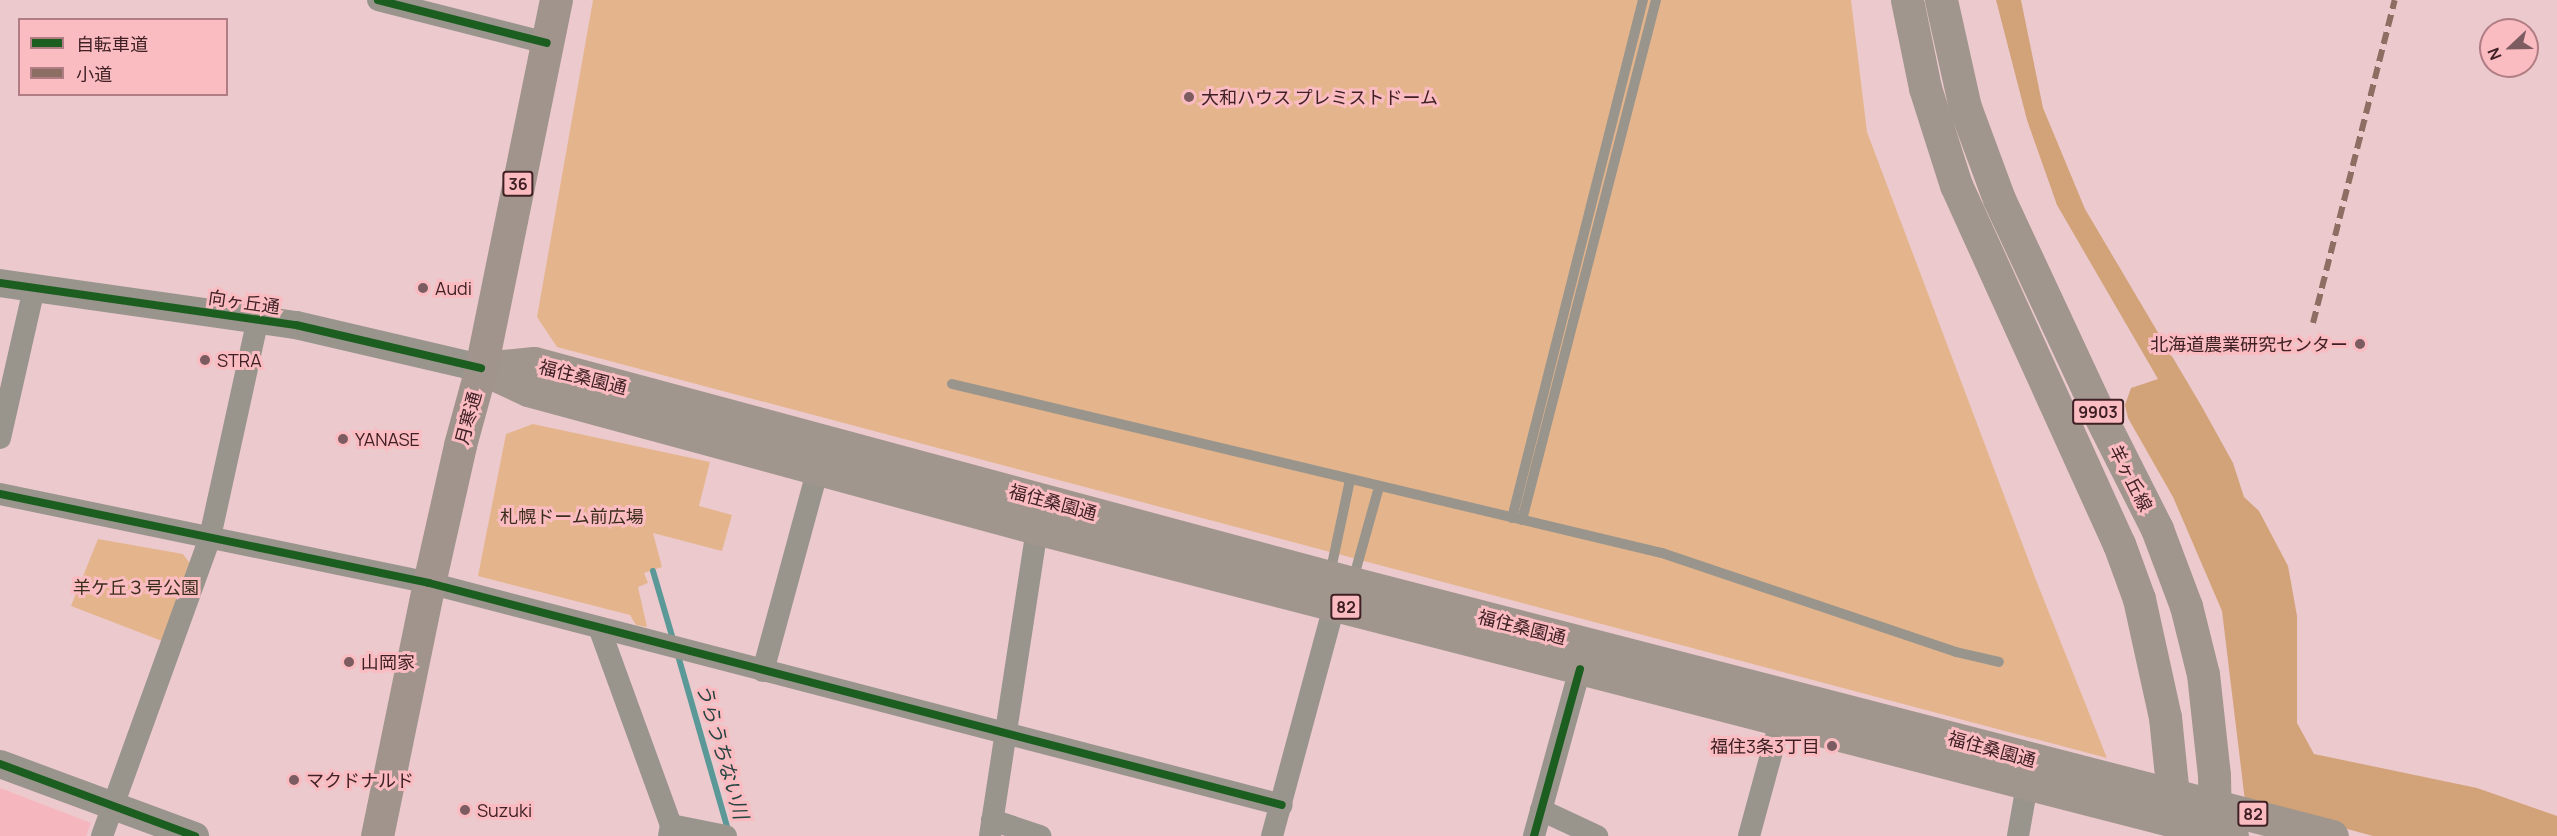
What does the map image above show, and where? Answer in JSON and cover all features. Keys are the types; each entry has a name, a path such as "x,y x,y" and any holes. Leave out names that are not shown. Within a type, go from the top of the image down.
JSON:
{"highway":[{"name":"月寒通","path":"377,836 429,583 460,445 481,368 556,0"}],"main road":[{"name":"羊ヶ丘線","path":"1907,0 1925,88 1956,185 2119,544 2139,599 2158,679 2175,818"},
{"name":"羊ヶ丘線","path":"1941,0 1965,107 1999,198 2100,416 2157,529 2186,606 2203,674 2219,827"},
{"name":"福住桑園通","path":"481,368 534,363 1039,514"},
{"name":"福住桑園通","path":"481,368 528,390 818,468 1039,514 1339,585 2175,818"},
{"name":"福住桑園通","path":"1339,585 1580,669 1784,708 2027,784 2219,827 2332,836"}],"street":[{"path":"378,0 547,43"},
{"name":"向ヶ丘通","path":"0,283 317,329 481,368"},
{"path":"0,438 34,288"},
{"path":"102,836 210,537 258,319"},
{"path":"764,671 818,468"},
{"path":"0,494 429,583 600,630 1282,805"},
{"path":"1039,514 991,828 1040,836"},
{"path":"1272,836 1339,585"},
{"path":"600,630 670,830 720,835"},
{"path":"1534,836 1580,669"},
{"path":"1749,836 1784,708"},
{"path":"0,764 195,836"},
{"path":"2018,836 2027,784"},
{"path":"1541,810 1597,836"}],"lane":[{"path":"1517,519 1643,0"},
{"path":"1517,519 1656,0"},
{"path":"952,384 1662,553 1956,651 1999,662"},
{"path":"1339,585 1350,480"},
{"path":"1339,585 1379,487"}],"shaded area":[{"path":"1996,0 2021,0 2043,108 2085,209 2233,463 2244,497 2259,511 2288,566 2297,616 2297,723 2314,754 2477,788 2557,816 2557,836 2373,836 2245,801 2222,611 2173,497 2128,418 2125,405 2131,388 2158,379 2057,205 2027,120"},
{"path":"0,788 91,823 86,836 0,836"}],"green space":[{"path":"593,0 1851,0 1867,132 2036,580 2107,758 557,347 537,317"},
{"name":"札幌ドーム前広場","path":"533,424 710,462 699,506 732,515 722,551 653,533 662,567 644,573 648,583 638,587 647,627 636,625 630,615 478,576 506,434"},
{"name":"羊ケ丘３号公園","path":"98,539 183,554 191,565 162,641 71,606"}],"waterway":[{"name":"うらうちない川","path":"653,571 674,643"},
{"name":"うらうちない川","path":"677,652 729,833"}],"marked path":[{"path":"2313,323 2395,0"}],"cycle path":[{"path":"378,0 547,43"},
{"path":"0,283 296,325 481,368"},
{"path":"0,494 429,583 1282,805"},
{"path":"1534,836 1580,669"},
{"path":"0,764 195,836"}],"place":[{"name":"大和ハウス プレミストドーム","path":"1189,97"},
{"name":"Audi","path":"423,288"},
{"name":"北海道農業研究センター","path":"2360,344"},
{"name":"STRA","path":"205,360"},
{"name":"YANASE","path":"343,439"},
{"name":"山岡家","path":"349,662"},
{"name":"福住3条3丁目","path":"1832,746"},
{"name":"マクドナルド","path":"294,780"},
{"name":"Suzuki","path":"465,810"}]}
